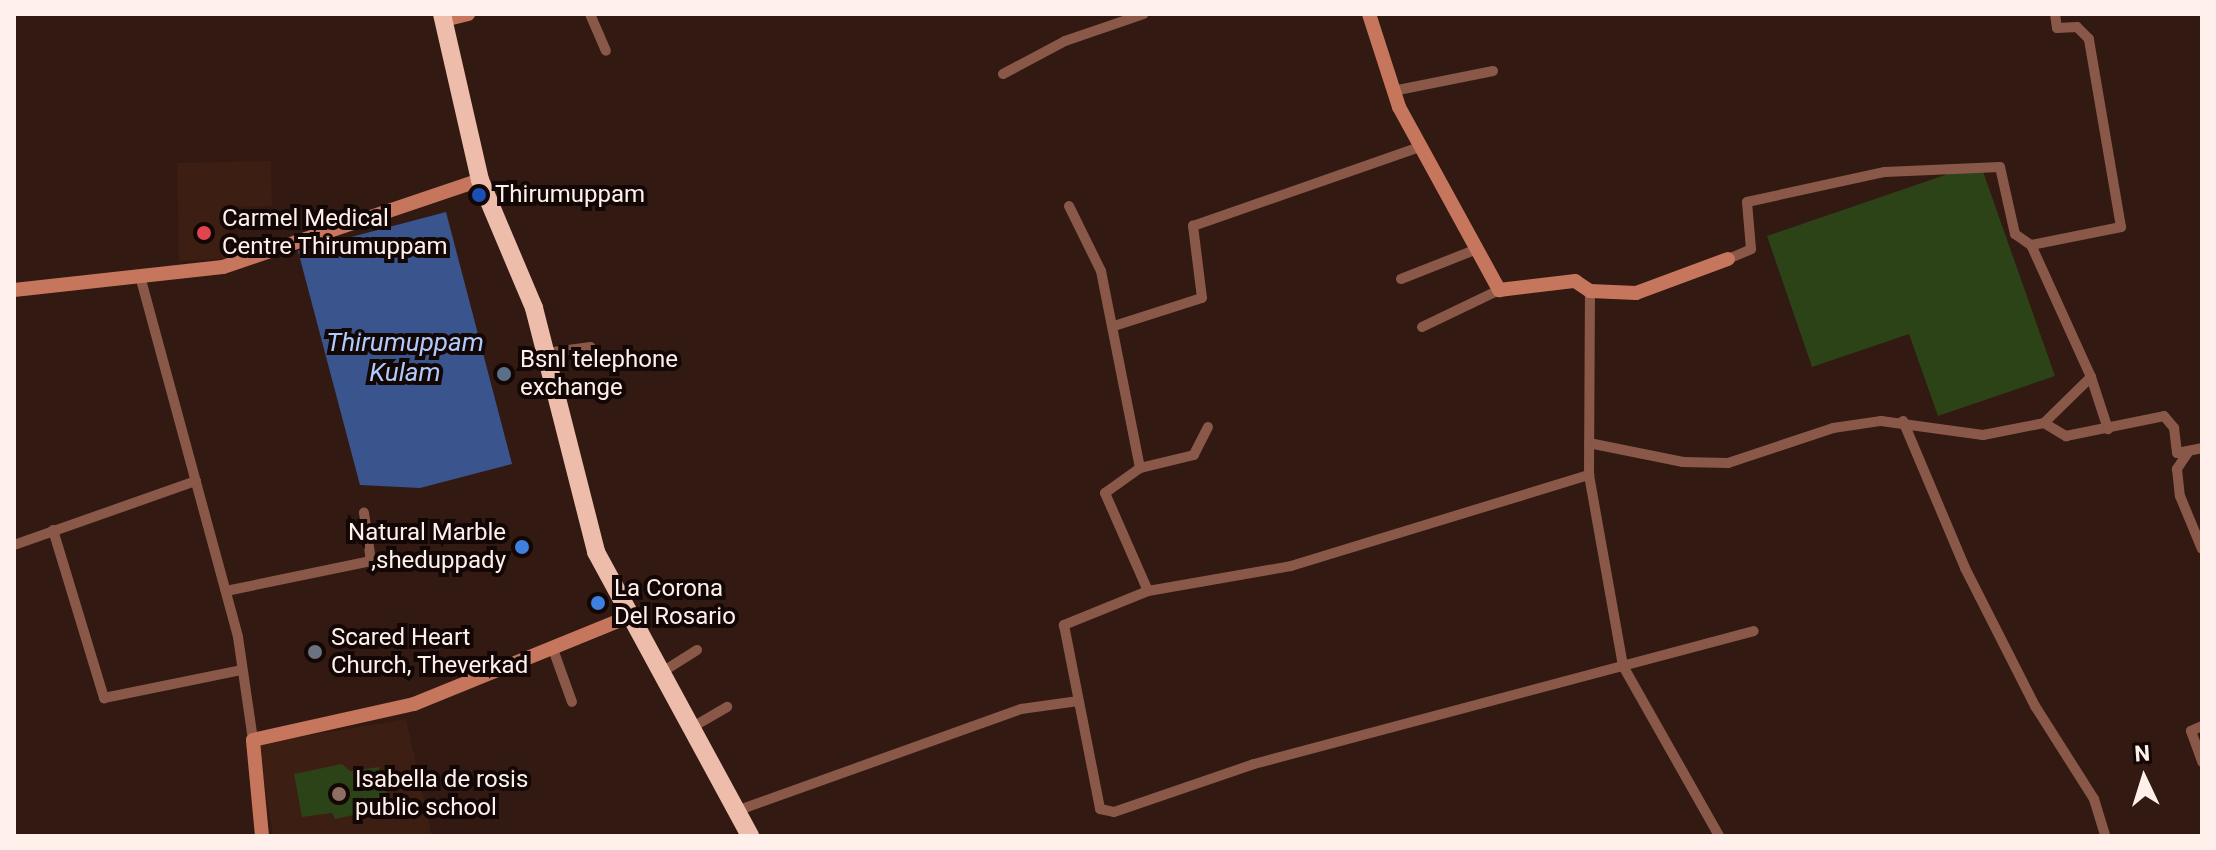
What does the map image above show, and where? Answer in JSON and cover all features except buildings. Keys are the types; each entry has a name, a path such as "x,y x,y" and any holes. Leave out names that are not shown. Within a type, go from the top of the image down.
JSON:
{"highway":[{"path":"443,17 480,180 546,353 596,552 628,617 739,810 750,836"}],"street":[{"path":"443,17 468,14"},
{"path":"590,14 606,51"},
{"path":"1003,74 1065,41 1144,14"},
{"path":"1369,14 1393,91 1420,147 1499,290"},
{"path":"2031,245 2121,227 2089,39 2077,27 2057,28 2055,14"},
{"path":"1393,91 1493,71"},
{"path":"1114,326 1202,298 1193,226 1420,147"},
{"path":"1422,327 1499,290 1575,281 1590,291 1636,293 1728,259 1751,249 1747,202 1885,172 2000,167 2015,234 2031,245 2091,377 2108,429"},
{"path":"14,290 223,267 480,180"},
{"path":"1069,206 1101,271 1140,468"},
{"path":"1401,279 1477,249"},
{"path":"140,276 226,591 253,740 262,836"},
{"path":"1590,291 1589,475 1623,666 1719,836"},
{"path":"546,353 591,347"},
{"path":"1589,443 1683,462 1728,463 1833,428 1903,421 1983,435 2044,423 2091,377"},
{"path":"2044,423 2066,436 2164,416 2174,428 2177,453 2202,448"},
{"path":"1903,421 1965,568 2035,706 2094,799 2105,836"},
{"path":"1148,591 1105,493 1140,468 1194,455 1208,427"},
{"path":"2189,451 2177,469 2180,496 2202,549"},
{"path":"1589,475 1291,566 1148,591 1064,625 1094,793 1100,809 1114,812 1254,764 1754,631"},
{"path":"14,545 196,481"},
{"path":"226,591 371,561 364,513"},
{"path":"53,530 104,698 242,670"},
{"path":"253,740 414,704 554,652 628,617"},
{"path":"659,674 697,650"},
{"path":"554,652 572,702"},
{"path":"739,810 1021,709 1078,701"},
{"path":"691,728 727,707"},
{"path":"2202,726 2191,731 2202,762"}],"shaded area":[{"name":"Carmel Medical Centre Thirumuppam","path":"271,161 272,206 229,207 230,259 179,261 177,163"},
{"path":"406,719 432,836 273,836 258,744"}],"green space":[{"path":"1980,163 2055,376 1938,416 1909,334 1812,367 1767,236"},
{"path":"342,764 350,771 379,767 390,807 335,819 332,813 302,817 294,774"}],"water":[{"name":"Thirumuppam Kulam","path":"446,212 512,464 420,488 360,485 298,251"}],"place":[{"name":"Thirumuppam","path":"479,195"},
{"name":"Carmel Medical Centre Thirumuppam","path":"204,233"},
{"name":"Bsnl telephone exchange","path":"504,374"},
{"name":"Natural Marble ,sheduppady","path":"522,547"},
{"name":"La Corona Del Rosario","path":"598,603"},
{"name":"Scared Heart Church, Theverkad","path":"315,652"},
{"name":"Isabella de rosis public school","path":"339,794"}]}
